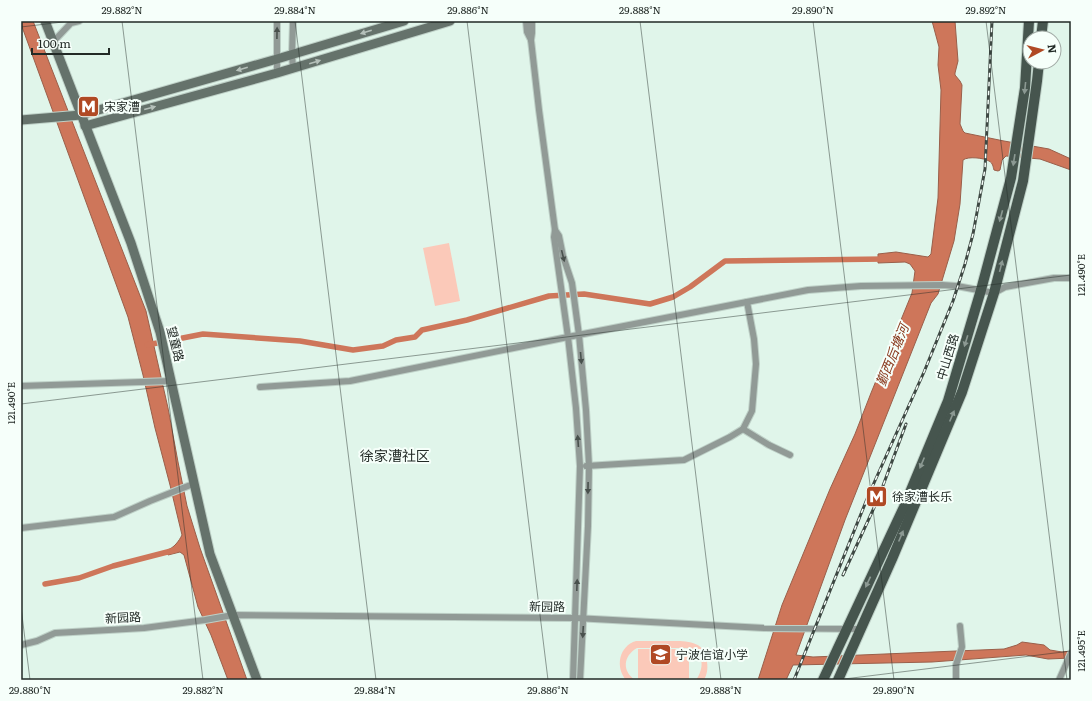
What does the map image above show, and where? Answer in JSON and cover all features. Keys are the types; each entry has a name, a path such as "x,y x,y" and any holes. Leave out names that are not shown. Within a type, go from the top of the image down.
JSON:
{"main road":[{"name":"中山西路","path":"825,676 904,507 948,401 981,290 1011,178 1025,88 1029,21"},
{"name":"中山西路","path":"840,675 892,559 962,392 994,293 1023,181 1039,70"}],"street":[{"name":"望童路","path":"45,21 77,115 85,126 131,243 160,332 210,554 230,616 257,680"},
{"path":"53,42 71,23 79,21"},
{"path":"277,73 278,21"},
{"path":"293,21 293,68"},
{"path":"21,120 77,115 292,55 404,21"},
{"path":"85,126 277,73 450,21"},
{"path":"526,21 527,32 531,40"},
{"path":"532,21 531,40 555,230 554,237 568,337 576,408 580,466 573,680"},
{"path":"555,230 559,236 563,256 572,283 579,334 586,410 589,466 584,619 580,680"},
{"path":"260,387 350,381 579,334 808,290 861,286 942,285 957,286 994,293 1005,287 1054,278 1071,278"},
{"path":"580,466 684,460 743,429 752,411 756,364 754,339 747,302"},
{"path":"21,386 171,382"},
{"path":"743,429 769,445 790,455"},
{"path":"21,528 114,517 194,484"},
{"name":"新园路","path":"21,645 37,641 55,633 144,628 230,616 575,618 764,628 860,629"},
{"path":"956,680 956,664 962,647 960,626"},
{"path":"1059,680 1071,653"}],"shaded area":[{"path":"449,243 460,301 435,306 423,248"},
{"path":"636,641 680,641 698,645 706,654 707,671 704,680 696,680 701,671 702,662 698,654 694,651 686,648 637,648 629,655 626,664 628,672 635,680 626,680 621,669 620,658 626,647"},
{"path":"638,649 689,649 689,680 638,680"}],"water":[{"path":"21,21 33,21 146,311 168,408 187,506 200,548 247,680 228,680 211,635 198,607 184,555 180,552 168,555 167,550 176,544 182,535 128,317"},
{"name":"鄞西后塘河","path":"932,21 955,21 958,61 955,75 962,85 960,124 963,131 965,133 1049,149 1071,159 1071,170 1040,159 1006,156 1002,160 1000,170 998,171 994,170 993,165 987,160 972,158 963,160 960,204 954,241 938,294 931,303 845,520 796,655 813,657 1004,649 1022,642 1044,645 1050,650 1062,652 1071,651 1071,658 1048,659 1026,655 932,662 793,665 786,680 758,680 782,605 830,489 855,434 912,293 915,271 910,264 905,262 878,263 878,254 896,252 928,257 931,254 938,198 941,90 938,65 939,47"}],"waterway":[{"path":"147,345 203,334 300,341 353,350 383,346 396,340 415,337 422,330 467,320 549,296 584,294 650,304 673,297 690,287 725,261 886,259"},
{"path":"45,584 79,578 113,566 175,550"}],"railway":[{"path":"794,680 869,494 924,372 953,301 965,264 973,234 985,169 992,21"},
{"path":"843,575 878,499 906,424"}],"place":[{"name":"宋家漕","path":"88,107"},
{"name":"徐家漕长乐","path":"876,497"},
{"name":"宁波信谊小学","path":"660,655"}],"district":[{"name":"徐家漕社区","path":"395,456"}]}
